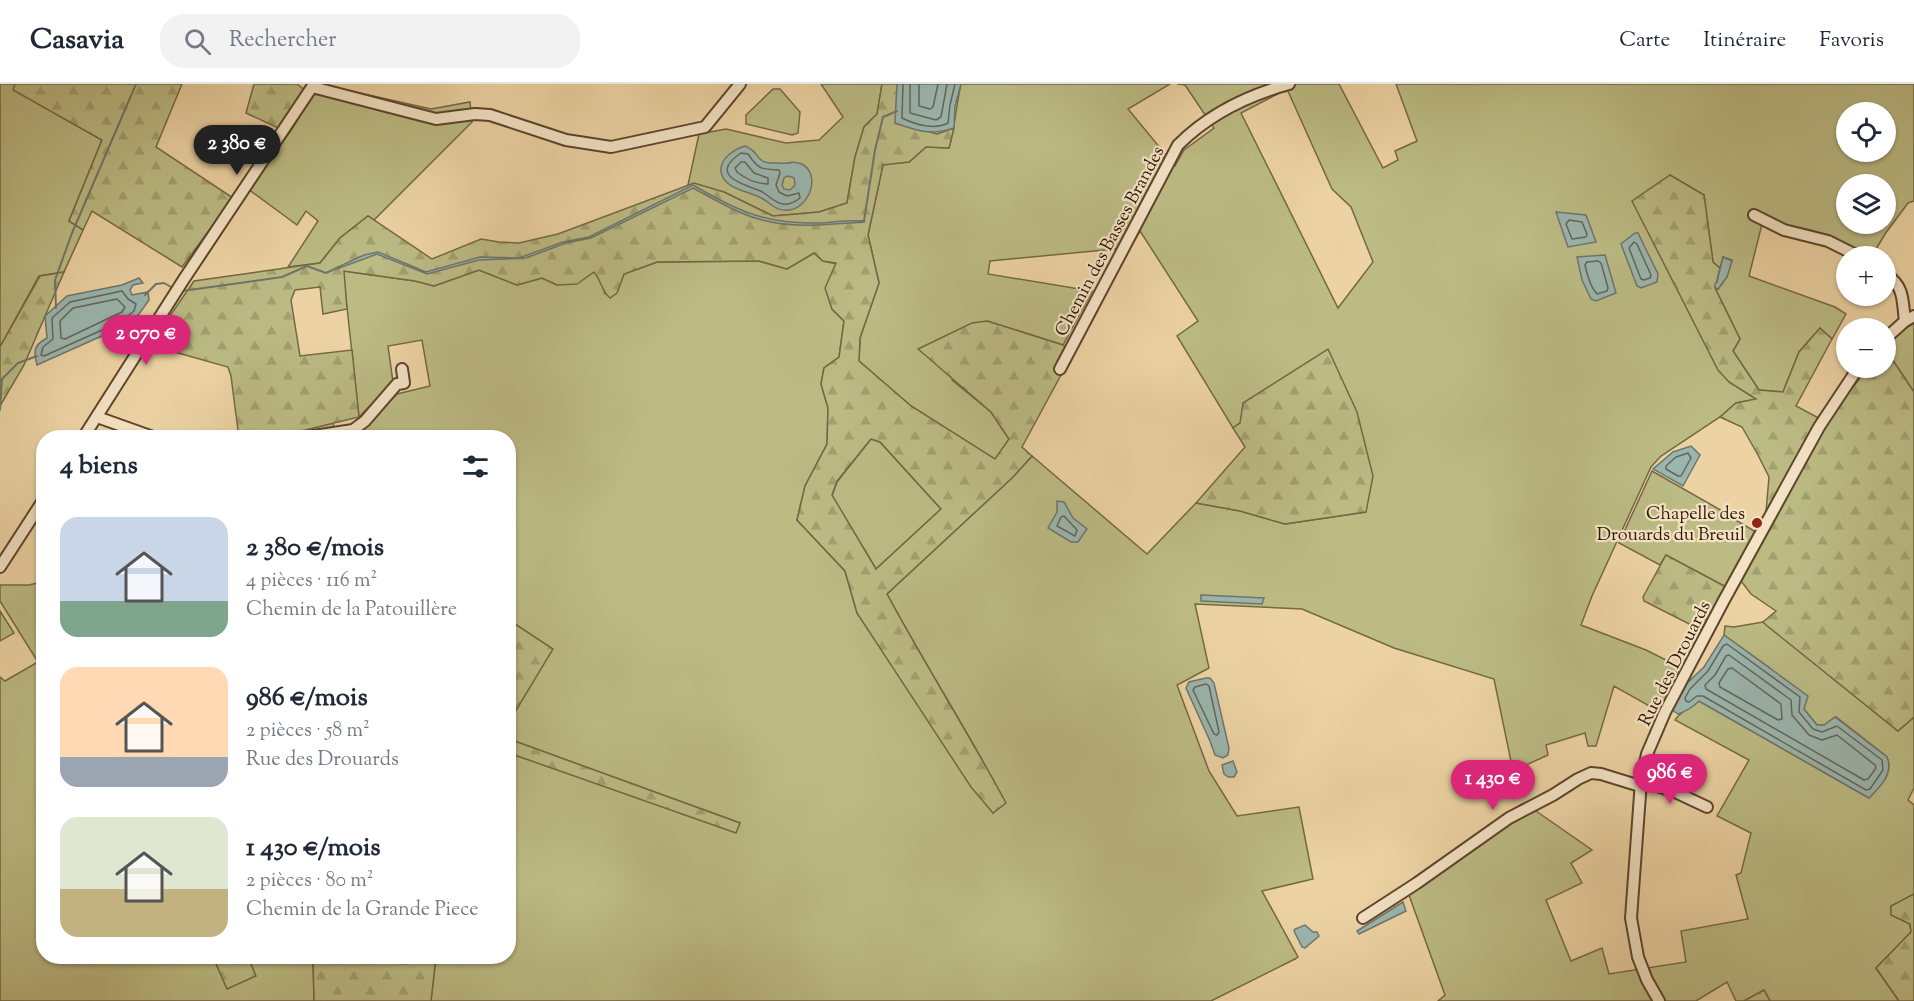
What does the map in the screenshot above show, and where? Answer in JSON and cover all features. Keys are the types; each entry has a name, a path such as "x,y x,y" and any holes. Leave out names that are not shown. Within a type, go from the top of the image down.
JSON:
{"street":[{"path":"88,430 184,279 312,87 435,119 475,114 490,115 566,140 611,147 705,127 740,84"},
{"name":"Chemin des Basses Brandes","path":"1060,369 1178,145 1200,127 1246,98 1289,84"},
{"path":"1754,215 1784,230 1828,241 1838,246"},
{"path":"1896,283 1900,287 1909,319 1896,330"},
{"path":"352,430 364,421 398,384 404,383 402,369"},
{"name":"Rue des Drouards","path":"1659,1001 1638,957 1631,918 1641,783 1647,754 1662,719 1723,602 1819,427 1851,378"},
{"path":"97,417 134,430"},
{"path":"0,567 36,511"},
{"path":"1363,918 1410,889 1509,818 1591,773 1673,791 1707,807"}],"green space":[{"path":"0,84 15,84 14,90 102,140 69,221 83,230 64,272 39,276 0,347"},
{"path":"15,84 182,84 156,147 233,198 182,267 92,211 83,230 69,221 102,140 13,90"},
{"path":"254,84 297,84 312,96 289,133 246,113"},
{"path":"320,84 431,109 470,102 472,122 374,220 368,216 340,238 320,263 288,267 318,221 306,211 297,225 248,189 289,133"},
{"path":"821,84 882,84 877,114 864,127 855,157 847,203 819,212 773,216 724,192 688,185 699,134 726,129 786,143 819,140 843,117"},
{"path":"882,84 897,84 896,123 937,134 954,128 949,148 926,147 909,162 883,165 868,235 879,283 860,338 859,361 911,406 995,459 1009,439 991,412 918,349 972,323 987,321 1063,345 1074,351 1022,447 1032,456 1013,477 887,594 1006,803 993,813 971,787 857,613 845,571 797,520 805,486 827,444 828,408 821,384 824,368 839,357 844,321 832,309 825,288 836,263 823,261 814,253 787,269 759,261 657,262 624,274 617,293 610,298 594,272 577,284 557,285 542,278 517,285 479,270 434,286 415,281 344,271 347,309 323,314 320,287 295,290 291,300 300,356 352,350 359,417 305,430 238,430 228,367 150,345 194,281 320,263 340,238 368,216 432,259 481,239 519,243 558,234 694,183 724,192 773,216 819,212 847,203 855,157 864,127 877,114","holes":["871,439 880,442 941,509 876,569 832,495 837,481"]},
{"path":"961,84 1170,84 1128,109 1175,166 1184,150 1214,128 1185,85 1177,84 1339,84 1383,168 1398,160 1395,151 1417,141 1396,84 1914,84 1914,201 1908,203 1896,219 1896,174 1836,174 1836,234 1885,234 1878,246 1848,246 1817,232 1762,224 1749,276 1835,307 1846,314 1844,318 1836,318 1836,332 1832,339 1820,328 1799,352 1783,392 1759,390 1733,351 1740,339 1715,288 1718,289 1727,277 1732,260 1723,257 1720,268 1713,262 1704,195 1670,175 1729,382 1757,399 1736,403 1720,417 1661,456 1651,467 1581,625 1646,650 1682,668 1660,712 1614,686 1596,746 1588,746 1585,733 1546,745 1548,755 1513,771 1494,679 1394,648 1302,609 1195,604 1209,668 1177,685 1209,771 1237,816 1299,807 1313,879 1262,891 1298,957 1295,959 1211,1001 431,1001 435,964 516,964 516,755 736,832 740,823 516,742 516,710 552,649 516,625 516,430 362,430 397,394 430,386 422,340 388,346 393,382 359,417 343,271 415,281 434,286 479,270 517,285 542,278 557,285 594,272 601,280 605,294 617,292 624,274 657,262 759,261 787,269 814,253 823,261 837,264 826,288 832,309 844,321 839,357 824,368 821,384 828,408 827,444 805,486 797,520 845,571 857,613 993,813 1005,802 887,594 1013,477 1032,456 1147,554 1196,503 1240,511 1285,524 1365,512 1240,423 1233,428 1177,336 1198,321 1140,231 1127,253 1115,249 990,261 988,274 1092,291 1063,345 987,321 952,380 991,412 1009,439 995,460 911,406 859,361 860,338 879,283 868,235 883,164 909,162 926,147 949,148","holes":["1287,89 1332,189 1351,207 1373,262 1338,308 1241,113"]},
{"path":"773,89 780,89 800,112 798,133 792,135 746,124 746,115"},
{"path":"1670,175 1704,195 1713,262 1720,268 1715,288 1740,339 1733,351 1759,390 1783,392 1799,352 1820,328 1832,339 1796,406 1826,422 1860,378 1896,378 1896,365 1914,392 1914,717 1898,731 1766,625 1763,622 1776,611 1751,594 1741,581 1775,517 1766,512 1769,477 1758,455 1742,427 1720,417 1736,403 1756,399 1729,382 1718,370 1632,201"},
{"path":"64,272 24,365 0,406 0,347 40,276"},
{"path":"1914,323 1914,392 1896,365 1896,334"},
{"path":"1328,349 1357,412 1373,476 1366,512 1285,524 1240,511 1196,503 1245,447 1233,428 1240,423 1243,403"},
{"path":"333,423 335,430 305,430"},
{"path":"871,439 880,442 941,509 876,569 832,496 837,482"},
{"path":"1652,471 1724,512 1724,517 1734,519 1756,532 1726,587 1666,555 1660,565 1619,543"},
{"path":"1666,555 1726,587 1701,630 1644,601 1643,597"},
{"path":"36,583 36,659 0,601 0,585"},
{"path":"0,611 14,633 0,641"},
{"path":"1763,622 1898,731 1914,717 1914,788 1908,800 1914,805 1914,894 1891,907 1892,915 1910,924 1911,932 1876,968 1899,1001 1770,1001 1764,990 1744,1001 1736,1001 1727,982 1696,1001 1438,1001 1445,995 1405,884 1522,804 1525,815 1536,811 1592,850 1571,863 1582,883 1546,900 1571,961 1602,948 1609,974 1686,962 1681,931 1748,919 1736,875 1741,873 1751,833 1717,816 1749,760 1675,720 1682,712 1699,701 1869,798 1887,774 1889,763 1887,757 1836,717 1824,725 1817,725 1770,668 1724,635 1725,626 1734,627"},
{"path":"516,625 553,649 516,710"},
{"path":"36,663 36,964 313,964 314,1001 0,1001 0,677 5,681"},
{"path":"516,742 740,823 736,833 516,755"},
{"path":"1914,894 1914,1001 1899,1001 1876,968 1911,932 1910,924 1891,915 1891,906"},
{"path":"216,964 251,964 256,976 227,989"},
{"path":"313,964 435,964 431,1001 314,1001"},
{"path":"1764,990 1770,1001 1744,1001"}],"water":[{"path":"897,84 961,84 955,106 954,128 938,132 924,132 895,123"},
{"path":"745,146 765,162 793,162 802,164 808,169 812,182 811,190 803,203 790,210 780,209 725,181 721,171 723,162 733,152","holes":["787,176 794,178 795,185 790,190 784,189 782,185"]},
{"path":"693,185 735,208 763,217 810,223 865,222 806,225 760,220 693,188 591,238 566,243 526,258 479,260 427,274 377,254 336,268 364,255 378,252 426,272 480,257 519,258 563,242 589,237"},
{"path":"1556,212 1586,215 1596,242 1568,247"},
{"path":"1638,233 1658,274 1657,282 1641,288 1637,286 1621,244"},
{"path":"1605,255 1616,293 1596,301 1591,299 1582,280 1577,257"},
{"path":"1723,257 1732,261 1727,277 1718,289 1715,288 1715,284"},
{"path":"139,278 143,283 133,285 130,290 132,295 148,292 149,300 139,314 122,327 37,365 36,348 47,338 45,316 67,296 122,285"},
{"path":"1691,446 1700,455 1683,486 1653,469 1673,452"},
{"path":"1057,501 1064,502 1073,518 1087,529 1078,542 1071,542 1048,528 1057,512"},
{"path":"1201,595 1264,598 1262,604 1201,601"},
{"path":"1724,635 1808,696 1804,709 1817,725 1824,725 1835,717 1887,757 1889,769 1887,775 1869,798 1699,701 1690,709 1678,714 1672,710 1685,685 1704,667"},
{"path":"1210,678 1214,683 1229,748 1228,755 1223,758 1215,755 1186,688 1189,682"},
{"path":"1233,761 1237,772 1234,777 1228,777 1224,774 1222,765"},
{"path":"1403,902 1406,911 1359,934 1357,931"},
{"path":"1305,925 1313,932 1317,932 1319,936 1305,948 1302,947 1294,931"}],"waterway":[{"path":"56,308 55,280 72,233 136,84"},
{"path":"862,221 864,221 875,150 883,117 897,111"},
{"path":"182,291 282,277 307,266 326,273 337,268"},
{"path":"145,295 156,284 164,283 173,288"},
{"path":"0,410 2,379 18,363 37,356"}],"place":[{"name":"Chapelle des Drouards du Breuil","path":"1757,523"}]}
